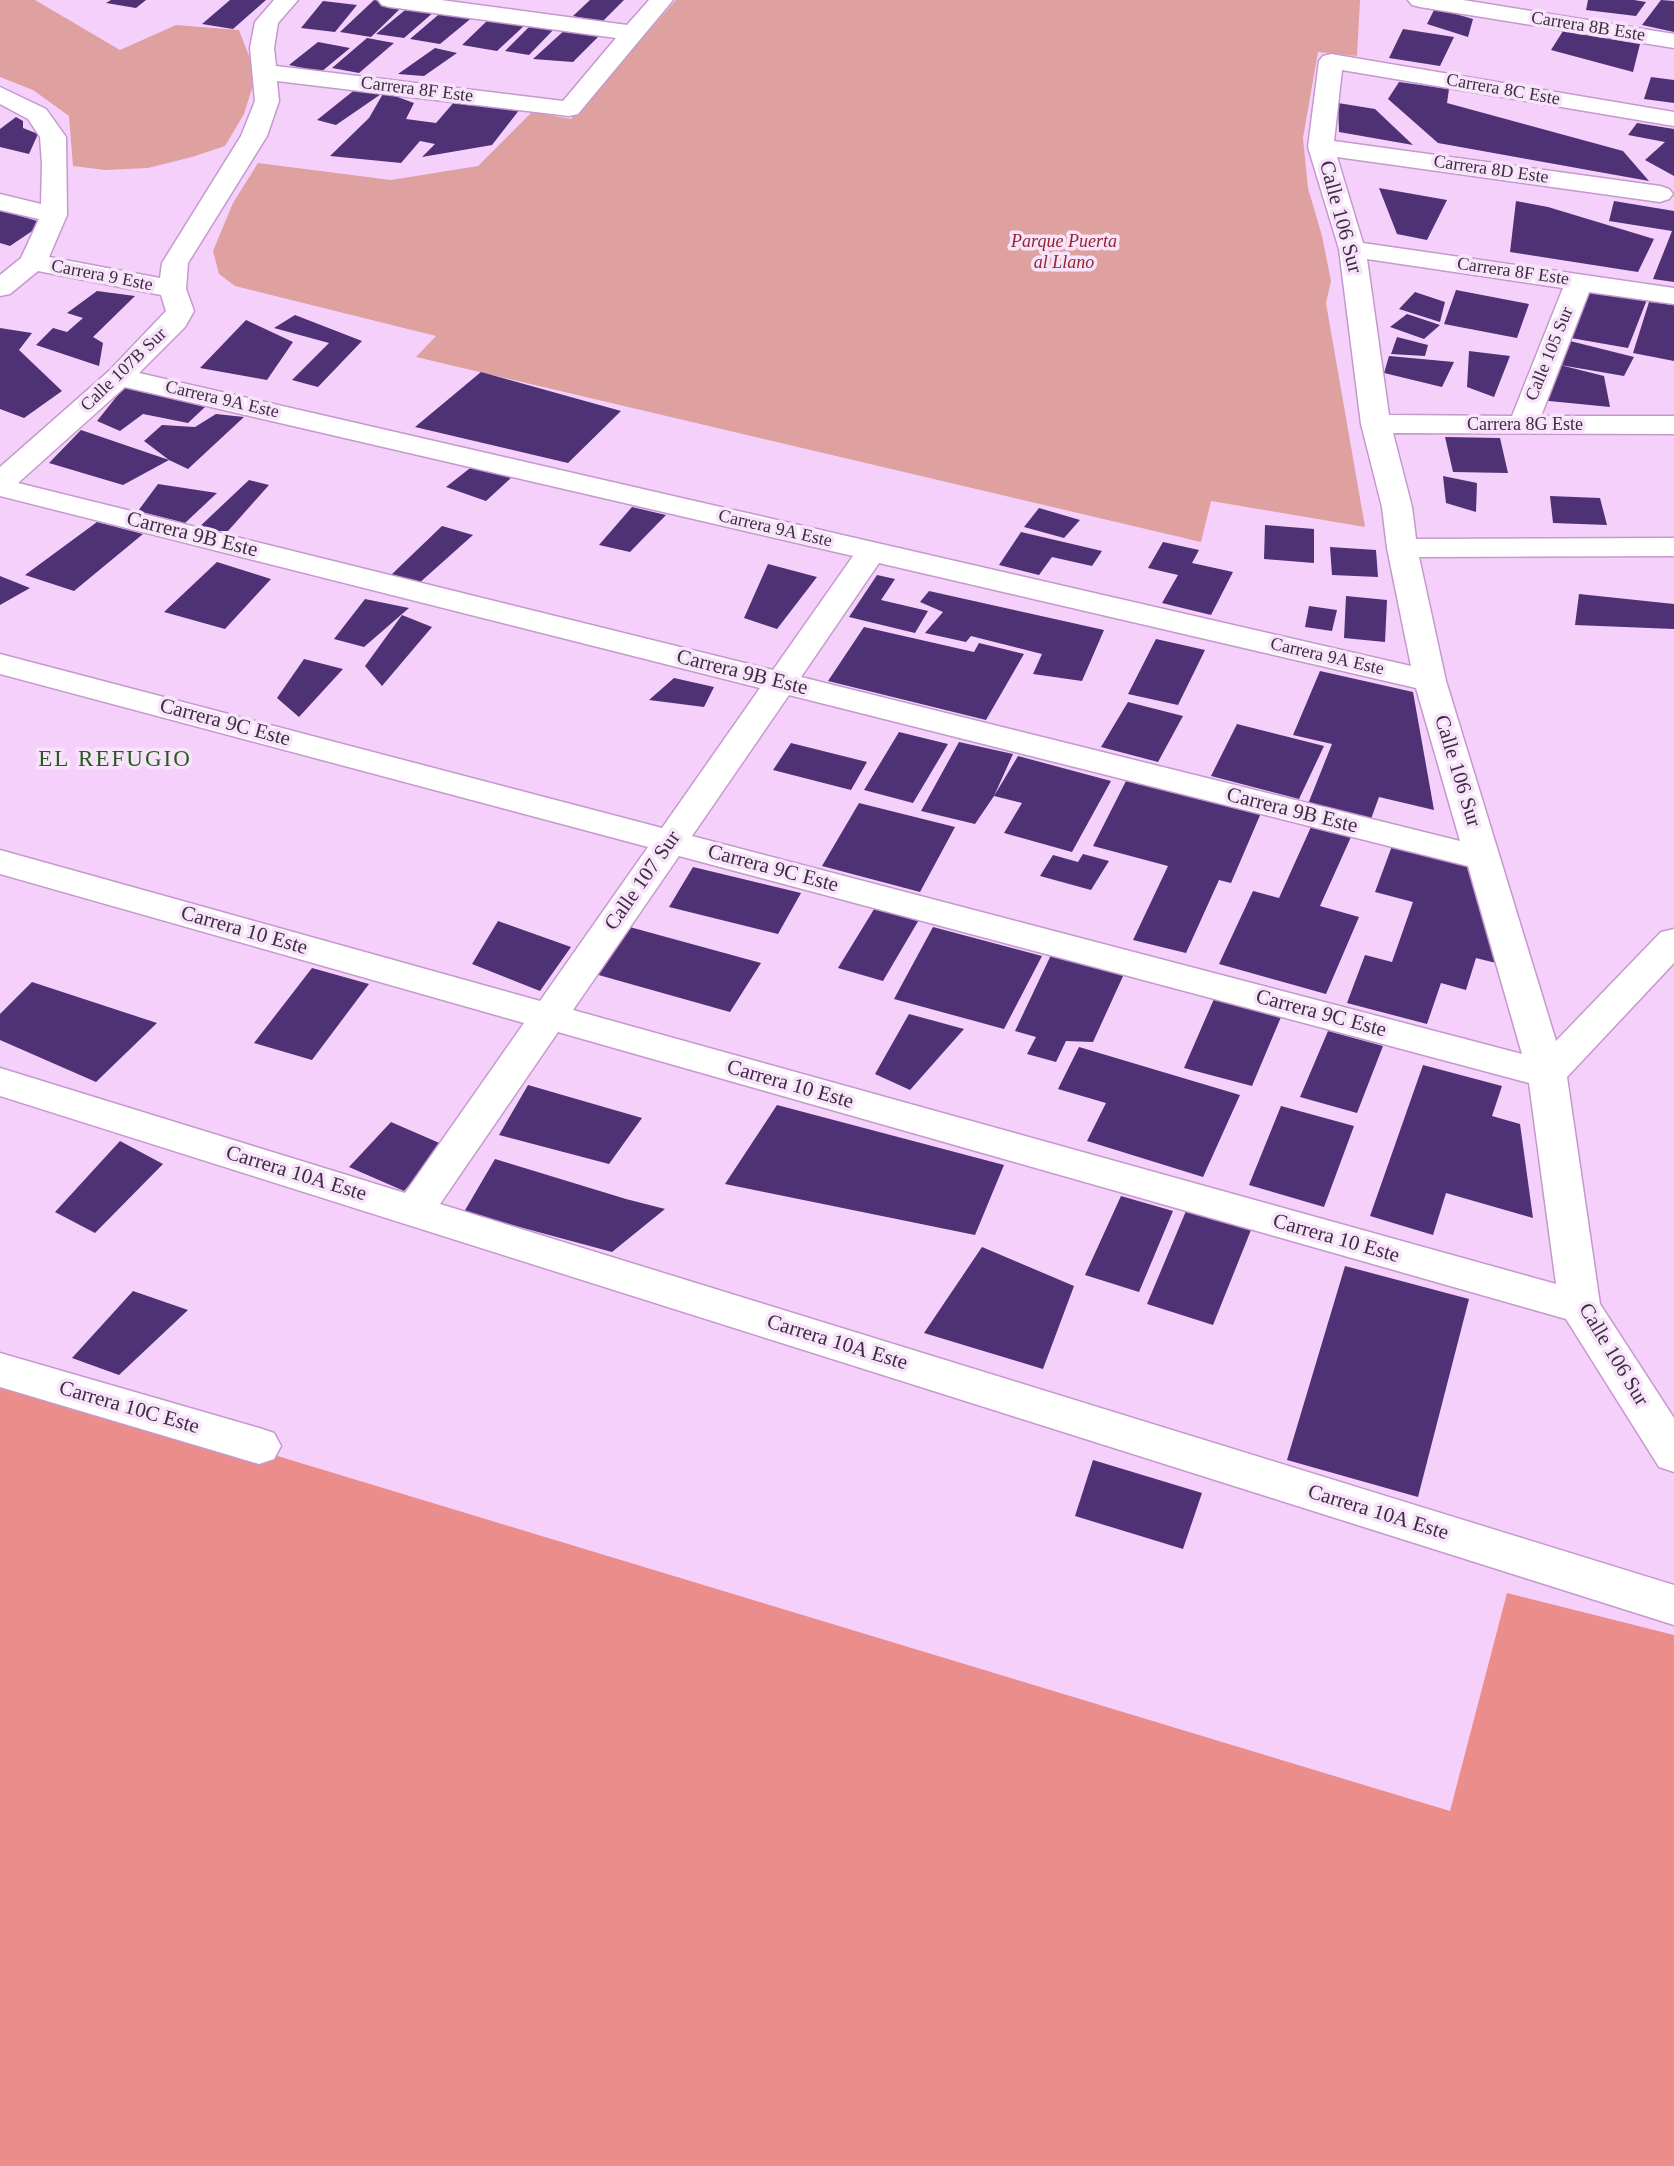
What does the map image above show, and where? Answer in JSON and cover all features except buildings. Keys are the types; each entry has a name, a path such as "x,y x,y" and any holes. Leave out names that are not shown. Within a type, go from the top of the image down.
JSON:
{"street":[{"name":"Calle 107B Sur","path":"0,485 119,377 175,321 180,311 172,289 175,263 254,136 267,101 262,48 267,22 286,0"},
{"path":"390,0 633,33 661,0"},
{"name":"Carrera 8B Este","path":"1420,0 1674,41"},
{"name":"Carrera 8F Este","path":"266,72 569,109 633,33"},
{"name":"Carrera 8C Este","path":"1331,61 1674,120"},
{"name":"Calle 106 Sur","path":"1331,61 1321,147 1352,248 1376,424 1397,507 1402,548 1430,681 1547,1074 1580,1307 1674,1454"},
{"path":"0,94 37,114 53,137 54,215 33,262 0,288"},
{"name":"Carrera 8D Este","path":"1321,147 1660,194"},
{"path":"0,202 54,215"},
{"name":"Carrera 8F Este","path":"1352,248 1674,296"},
{"name":"Carrera 9 Este","path":"33,262 172,289"},
{"name":"Calle 105 Sur","path":"1521,426 1579,282"},
{"name":"Carrera 9A Este","path":"119,377 1430,681"},
{"name":"Carrera 8G Este","path":"1376,424 1674,425"},
{"name":"Carrera 9B Este","path":"0,485 1484,859"},
{"path":"1402,548 1674,547"},
{"name":"Calle 107 Sur","path":"414,1211 872,551"},
{"name":"Carrera 9C Este","path":"0,664 1547,1074"},
{"name":"Carrera 10 Este","path":"0,862 1580,1307"},
{"path":"1547,1074 1674,941"},
{"name":"Carrera 10A Este","path":"0,1082 1674,1605"},
{"name":"Carrera 10C Este","path":"0,1370 259,1446"}],"green space":[{"path":"0,0 35,0 120,50 176,25 239,30 249,56 254,82 244,114 225,146 192,157 148,168 105,170 73,166 69,116 33,90 0,77"},
{"name":"Parque Puerta al Llano","path":"676,0 1360,0 1357,56 1318,52 1303,138 1308,188 1331,281 1326,303 1365,527 1211,501 1201,542 416,357 436,336 235,286 219,274 213,251 233,203 258,163 391,180 478,166 532,112 571,119"}],"shaded area":[{"path":"0,1372 1450,1811 1507,1593 1674,1635 1674,2166 0,2166"}],"district":[{"name":"EL REFUGIO","path":"115,760"}]}
